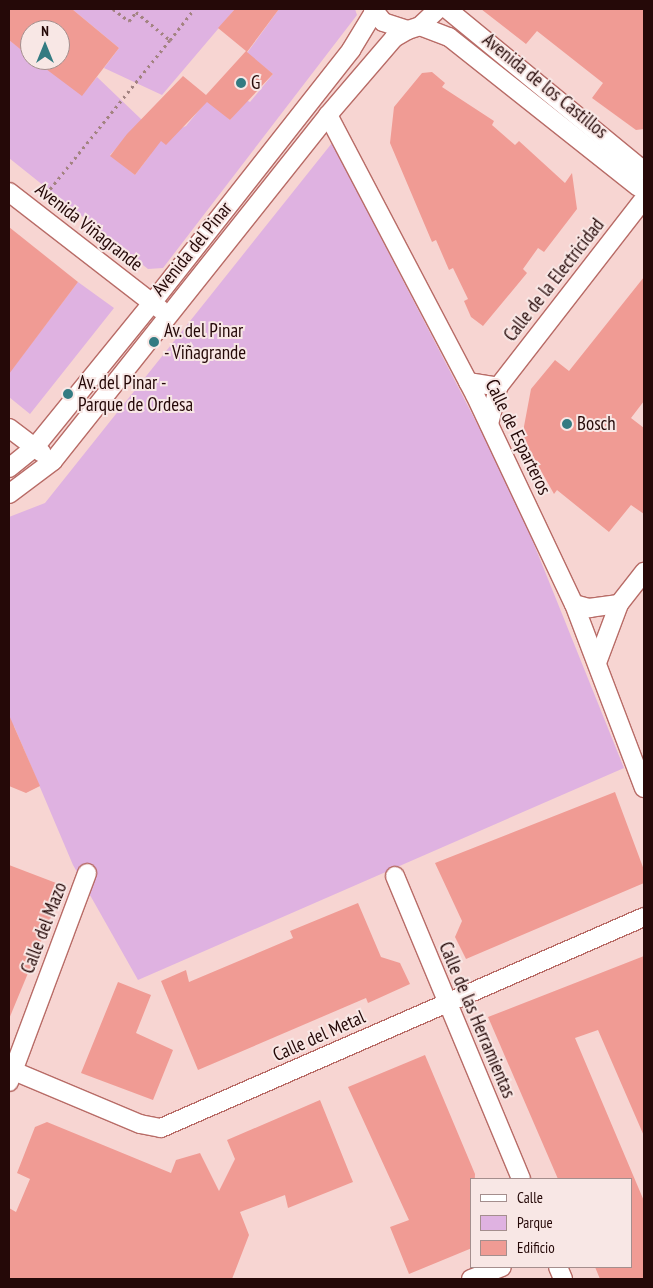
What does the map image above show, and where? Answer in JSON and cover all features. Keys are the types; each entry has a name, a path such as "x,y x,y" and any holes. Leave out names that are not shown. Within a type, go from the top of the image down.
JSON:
{"street":[{"name":"Avenida del Pinar","path":"9,494 53,461 167,314 328,115 394,38 414,28 438,9"},
{"name":"Avenida de los Castillos","path":"447,9 643,187"},
{"name":"Avenida del Pinar","path":"9,468 34,447 152,303 351,50 373,10"},
{"name":"Avenida de los Castillos","path":"373,10 394,28 414,28 449,37 643,187"},
{"name":"Calle de Esparteros","path":"328,115 471,388 574,604 598,660 644,788"},
{"name":"Calle de la Electricidad","path":"488,424 498,386 643,187"},
{"name":"Avenida Viñagrande","path":"9,192 167,314"},
{"path":"471,388 498,386"},
{"path":"9,428 53,461"},
{"path":"598,660 619,604 644,572"},
{"path":"574,604 589,608 619,604"},
{"name":"Calle del Mazo","path":"10,1074 87,873"},
{"name":"Calle de las Herramientas","path":"395,876 521,1178"},
{"name":"Calle del Metal","path":"10,1074 140,1124 161,1128 644,917"},
{"path":"471,1279 499,1268"}],"path":[{"path":"113,9 129,21 136,12 170,40"},
{"path":"32,211 194,9"}],"green space":[{"path":"72,9 235,9 162,95 104,68 119,48"},
{"path":"279,9 355,9 357,15 163,268 148,269 9,158 9,40 20,48 20,70 49,70 82,95 97,77 142,120 110,155 135,175 151,154 141,145 186,126 209,98 230,120 246,100 250,102 273,74 247,53"},
{"path":"332,143 515,497 624,768 138,980 73,865 14,726 9,728 9,517 45,503"},
{"path":"78,282 114,308 30,414 9,397 9,364 13,368"}],"building":[{"path":"9,9 72,9 119,48 82,96 47,70 70,70 70,20 20,20 20,49 9,40"},
{"path":"235,9 279,9 247,52 273,74 230,120 207,102 166,145 161,141 135,175 110,156 127,134 183,76 206,95 246,51 218,28"},
{"path":"481,9 644,9 644,129 636,130 592,98 603,83 537,31 526,44"},
{"path":"432,72 445,83 442,87 494,121 492,125 515,145 519,141 565,183 572,173 577,209 544,252 538,248 523,269 527,273 483,326 471,317 464,301 468,299 453,268 449,270 436,240 432,242 390,143 394,107 422,73"},
{"path":"9,227 78,282 9,374"},
{"path":"644,277 644,401 631,418 644,428 644,514 631,505 609,532 557,490 554,494 522,437 531,389 555,360 569,371"},
{"path":"9,715 40,786 26,793 9,786"},
{"path":"615,792 644,870 644,883 466,959 455,937 462,921 435,863"},
{"path":"9,865 64,886 9,1019"},
{"path":"358,903 381,957 400,963 410,984 368,1003 366,998 198,1070 161,981 186,970 189,982 293,938 290,931"},
{"path":"644,956 644,1136 598,1030 575,1038 644,1201 644,1279 600,1279 595,1268 633,1268 633,1178 558,1178 488,1017"},
{"path":"118,982 151,995 136,1033 173,1050 153,1100 81,1073"},
{"path":"425,1055 475,1174 475,1178 470,1178 470,1249 409,1274 390,1227 409,1220 348,1087"},
{"path":"320,1100 353,1182 288,1208 285,1195 240,1212 249,1235 232,1279 9,1279 9,1208 16,1212 30,1179 17,1173 35,1127 47,1122 171,1173 176,1160 200,1153 219,1191 235,1159 227,1140"}],"place":[{"name":"G","path":"241,83"},
{"name":"Av. del Pinar - Viñagrande","path":"154,342"},
{"name":"Av. del Pinar - Parque de Ordesa","path":"68,394"},
{"name":"Bosch","path":"567,424"}]}
